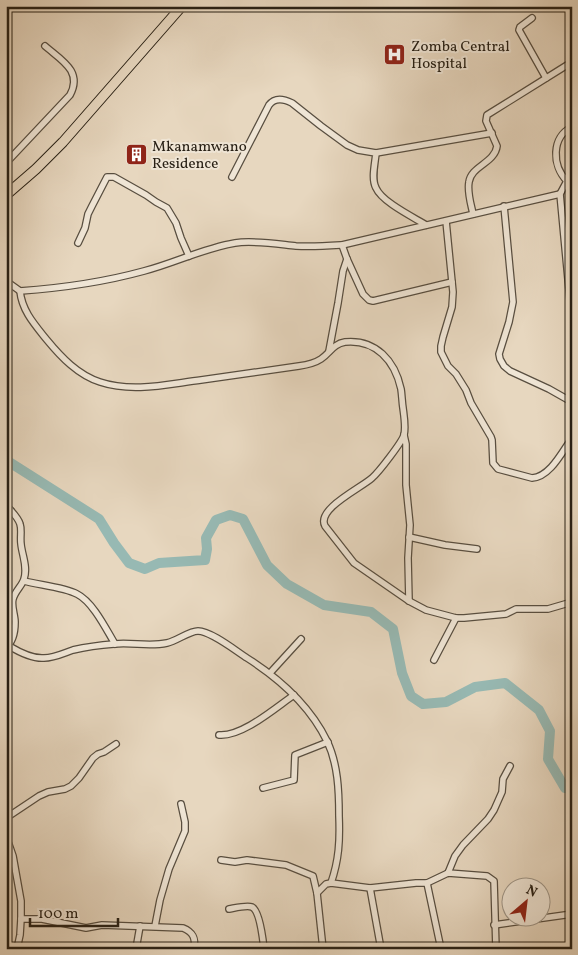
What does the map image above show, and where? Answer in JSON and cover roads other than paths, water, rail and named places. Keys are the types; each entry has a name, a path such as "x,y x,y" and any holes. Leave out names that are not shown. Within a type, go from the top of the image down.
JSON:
{"highway":[{"path":"6,195 63,142 182,6"}],"street":[{"path":"532,18 519,30 546,78"},
{"path":"6,163 70,96 73,90 75,81 70,68 45,46"},
{"path":"473,214 468,190 470,176 495,154 498,146 486,119 488,114 572,62"},
{"path":"232,177 269,105 278,100 292,102 321,126 358,150 376,153 492,133"},
{"path":"572,127 560,135 556,149 558,169 562,176 569,179 560,194 572,322"},
{"path":"376,153 375,188 389,202 426,225"},
{"path":"78,243 85,228 88,214 102,185 107,177 110,176 146,194 167,208 176,223 189,256"},
{"path":"6,281 20,291 111,280 237,242 312,246 342,245 560,194"},
{"path":"504,206 513,302 500,359 510,371 549,388 572,402"},
{"path":"446,221 453,292 452,307 443,337 441,352 448,366 456,374 466,390 471,403 491,437 493,463 498,469 536,478 546,473 572,438"},
{"path":"342,245 363,294 369,300 373,301 452,282"},
{"path":"329,350 343,271 347,260"},
{"path":"20,291 21,299 28,315 60,354 73,367 87,376 100,382 114,385 143,388 299,366 322,359 329,350 345,342 358,342 374,347 384,353 401,389 404,416 409,516 409,601"},
{"path":"404,435 372,479 329,508 324,518 323,522 354,563 409,601 426,610 456,618 486,617 506,614 516,609 548,609 572,602"},
{"path":"6,505 20,524 20,541 26,573 24,581 12,600 15,622 13,638 8,646 34,657 43,658 76,650 115,644 166,644 190,633 201,631 219,639 270,673 310,713 328,742 335,765 339,795 339,850 331,883"},
{"path":"409,536 445,545 477,549"},
{"path":"24,581 78,594 98,614 115,644"},
{"path":"434,660 456,618"},
{"path":"270,673 301,639"},
{"path":"218,735 225,736 247,728 294,696"},
{"path":"263,788 294,780 295,755 328,742"},
{"path":"6,818 39,796 71,786 93,758 116,744"},
{"path":"448,873 455,856 463,845 494,810 502,792 503,779 510,766"},
{"path":"155,926 169,869 184,831 185,822 181,804"},
{"path":"6,836 8,837 13,856 21,900 20,935 16,949"},
{"path":"221,860 236,862 247,860 286,865 313,876 317,893 323,949"},
{"path":"317,893 326,884 331,883 370,888 427,883 448,873 488,876 494,881 496,949"},
{"path":"427,883 441,949"},
{"path":"370,888 381,949"},
{"path":"229,909 251,907 255,909 264,949"},
{"path":"494,924 572,914"},
{"path":"21,919 42,919 86,928 102,925 183,928 193,935 195,939 194,949"},
{"path":"136,949 140,926"}],"waterway":[{"path":"6,460 99,519 129,563 145,569 159,563 205,560 206,538 216,520 230,515 243,519 267,565 287,584 324,605 371,612 393,629 402,673 411,696 423,704 446,702 475,687 505,683 539,710 550,731 548,759 565,788 572,789"}],"place":[{"name":"Zomba Central Hospital","path":"395,55"},
{"name":"Mkanamwano Residence","path":"136,155"}]}
